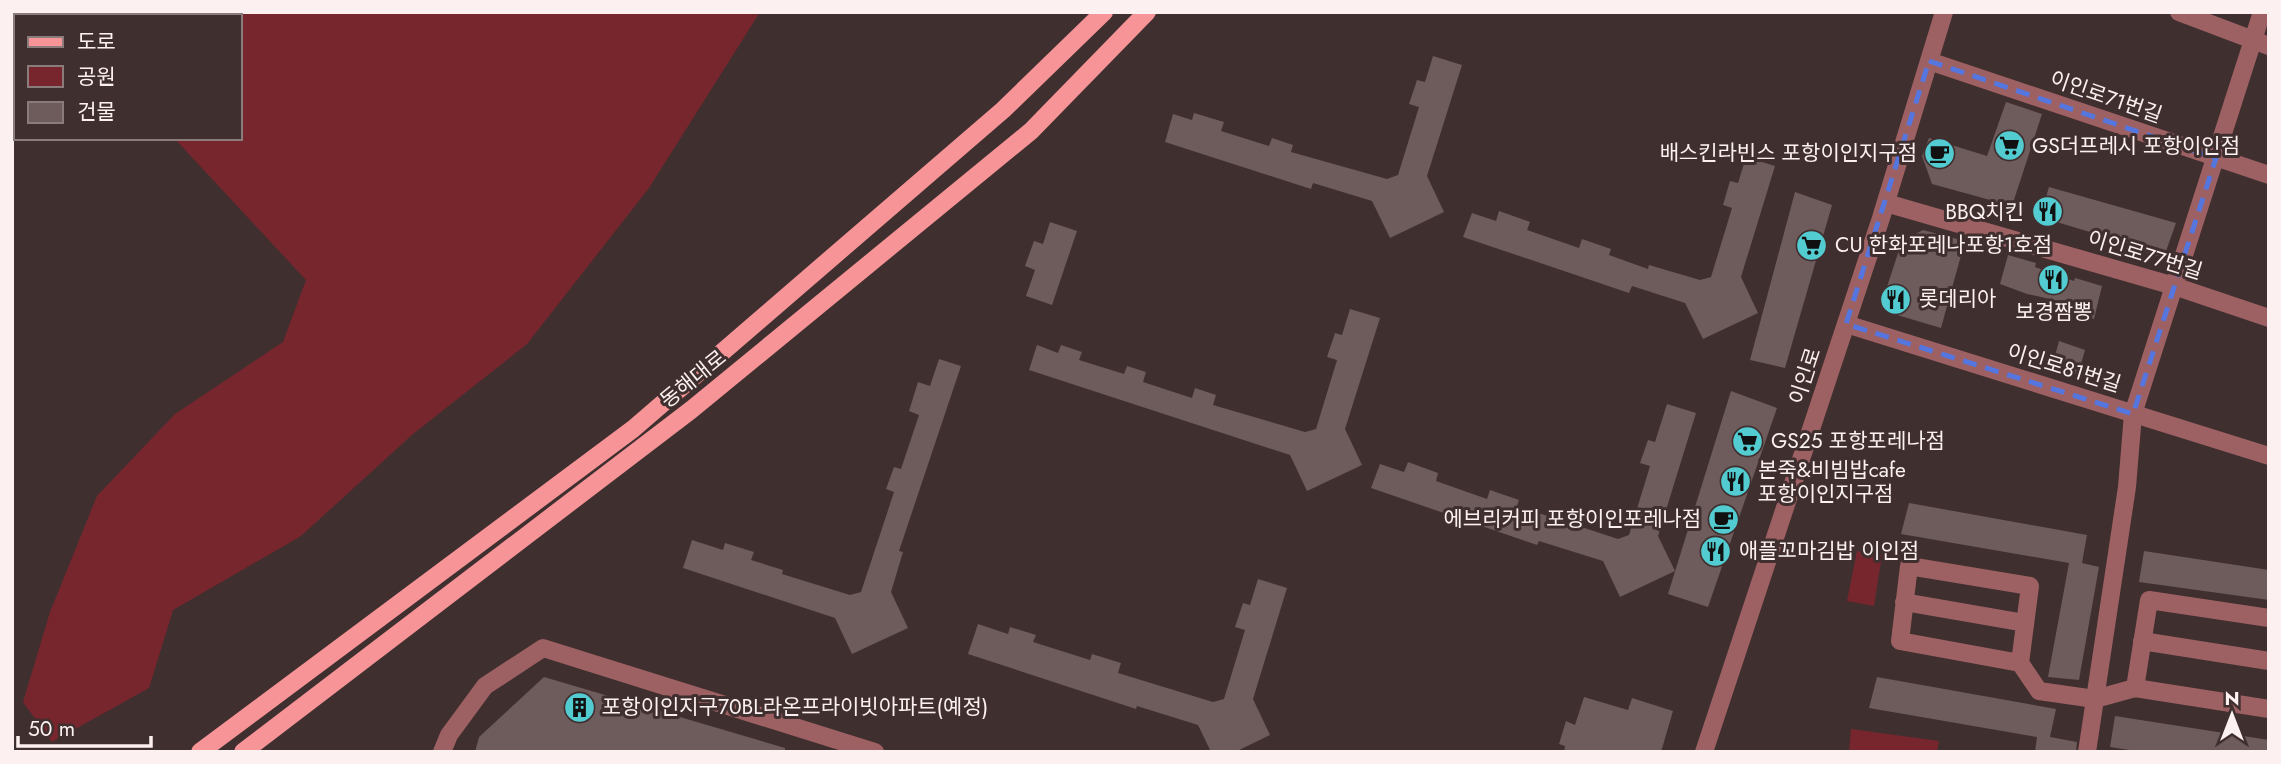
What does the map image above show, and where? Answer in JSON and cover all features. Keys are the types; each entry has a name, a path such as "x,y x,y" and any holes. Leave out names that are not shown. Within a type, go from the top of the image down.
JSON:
{"main road":[{"path":"200,752 633,429 1003,110 1104,12"},
{"name":"동해대로","path":"243,752 691,410 1031,131 1147,12"}],"street":[{"name":"이인로","path":"1704,752 1886,203 1944,12"},
{"path":"2179,12 2261,43"},
{"path":"2087,752 2127,487 2133,414 2216,158 2261,43 2262,12"},
{"name":"이인로71번길","path":"1929,61 2269,175"},
{"name":"이인로77번길","path":"1886,203 2174,286 2269,318"},
{"name":"이인로81번길","path":"1846,324 2269,456"},
{"path":"2020,663 1900,641 1909,566 2029,586 2020,663 2039,691 2095,699 2135,688 2269,709"},
{"path":"2135,688 2142,669 2142,641 2149,600 2269,618"},
{"path":"1904,602 2025,623"},
{"path":"2142,641 2269,661"},
{"path":"442,752 449,735 485,686 543,648 875,752"}],"highlighted area":[{"path":"1929,61 2216,158 2133,414 1846,324"}],"green space":[{"path":"760,12 649,188 527,344 413,434 301,536 173,610 149,688 52,742 23,702 50,612 97,496 175,414 283,342 306,280 176,140 242,140 242,14 107,14"},
{"path":"1857,551 1882,555 1874,606 1847,601"},
{"path":"1851,729 1939,741 1937,752 1849,752"}],"building":[{"path":"1433,56 1462,65 1427,176 1444,212 1390,238 1372,201 1313,183 1311,189 1165,142 1173,114 1192,120 1194,113 1224,122 1221,131 1269,146 1272,138 1293,145 1291,152 1387,179 1398,175 1419,107 1409,104 1417,80 1425,82"},
{"path":"2006,102 2042,114 2012,206 1932,184 1922,156 1929,138 1987,156"},
{"path":"1746,157 1775,166 1741,277 1758,313 1703,339 1685,303 1632,286 1629,293 1463,237 1472,213 1496,221 1499,211 1530,222 1527,230 1579,248 1582,239 1611,249 1609,255 1648,269 1649,265 1700,280 1711,277 1732,208 1723,205 1730,181 1738,183"},
{"path":"2049,187 2176,223 2165,254 2156,256 2132,247 2133,245 2040,217"},
{"path":"1795,192 1832,205 1785,368 1750,360"},
{"path":"1050,222 1077,231 1052,305 1026,296 1035,270 1025,266 1034,241 1043,244"},
{"path":"1923,230 1965,241 1941,328 1887,312 1882,302 1902,241"},
{"path":"2008,255 2036,263 2035,267 2074,281 2075,278 2102,286 2094,319 2066,310 2068,303 2027,294 2000,284"},
{"path":"1350,309 1380,318 1345,429 1362,465 1307,491 1290,455 1029,370 1037,345 1058,353 1061,345 1082,352 1079,360 1124,374 1127,366 1146,372 1143,382 1192,398 1195,388 1216,395 1213,405 1305,432 1316,429 1337,360 1327,357 1335,333 1342,335"},
{"path":"2059,341 2085,350 2078,375 2052,367"},
{"path":"939,359 961,366 899,551 903,552 891,592 908,628 852,654 835,618 683,568 692,540 723,550 725,543 754,552 751,560 783,570 782,574 850,595 861,592 894,492 886,489 894,467 901,469 919,415 909,411 918,382 930,386"},
{"path":"1731,391 1777,408 1708,607 1668,594"},
{"path":"1667,404 1696,413 1658,536 1675,571 1620,597 1603,561 1539,541 1537,545 1371,488 1380,464 1404,472 1408,462 1438,473 1436,481 1487,499 1490,490 1519,500 1517,506 1618,539 1629,535 1650,466 1640,463 1648,440 1655,442"},
{"path":"1909,503 2087,535 2082,563 2099,567 2079,680 2048,677 2069,563 1901,534"},
{"path":"2144,551 2269,570 2269,600 2139,582"},
{"path":"1258,579 1287,588 1253,699 1270,735 1235,752 1211,752 1198,725 1137,706 1136,709 968,654 978,624 1008,634 1010,627 1036,635 1033,642 1090,660 1092,654 1121,663 1118,673 1213,702 1224,699 1245,630 1235,627 1243,603 1250,605"},
{"name":"포항이인지구70BL라온프라이빗아파트(예정)","path":"544,677 785,748 785,752 475,752 479,737"},
{"path":"1877,677 2056,709 2050,737 2077,742 2076,752 2035,752 2037,737 1869,708"},
{"path":"1584,697 1628,710 1632,698 1673,711 1661,752 1564,752 1565,746 1559,744 1566,721 1575,725"},
{"path":"2115,716 2269,740 2269,752 2142,752 2110,747"}],"place":[{"name":"GS더프레시 포항이인점","path":"2009,146"},
{"name":"배스킨라빈스 포항이인지구점","path":"1940,153"},
{"name":"BBQ치킨","path":"2047,212"},
{"name":"CU 한화포레나포항1호점","path":"1812,245"},
{"name":"보경짬뽕","path":"2054,280"},
{"name":"롯데리아","path":"1896,299"},
{"name":"GS25 포항포레나점","path":"1748,441"},
{"name":"본죽&비빔밥cafe 포항이인지구점","path":"1735,482"},
{"name":"에브리커피 포항이인포레나점","path":"1724,519"},
{"name":"애플꼬마김밥 이인점","path":"1716,551"},
{"name":"포항이인지구70BL라온프라이빗아파트(예정)","path":"579,707"}]}
